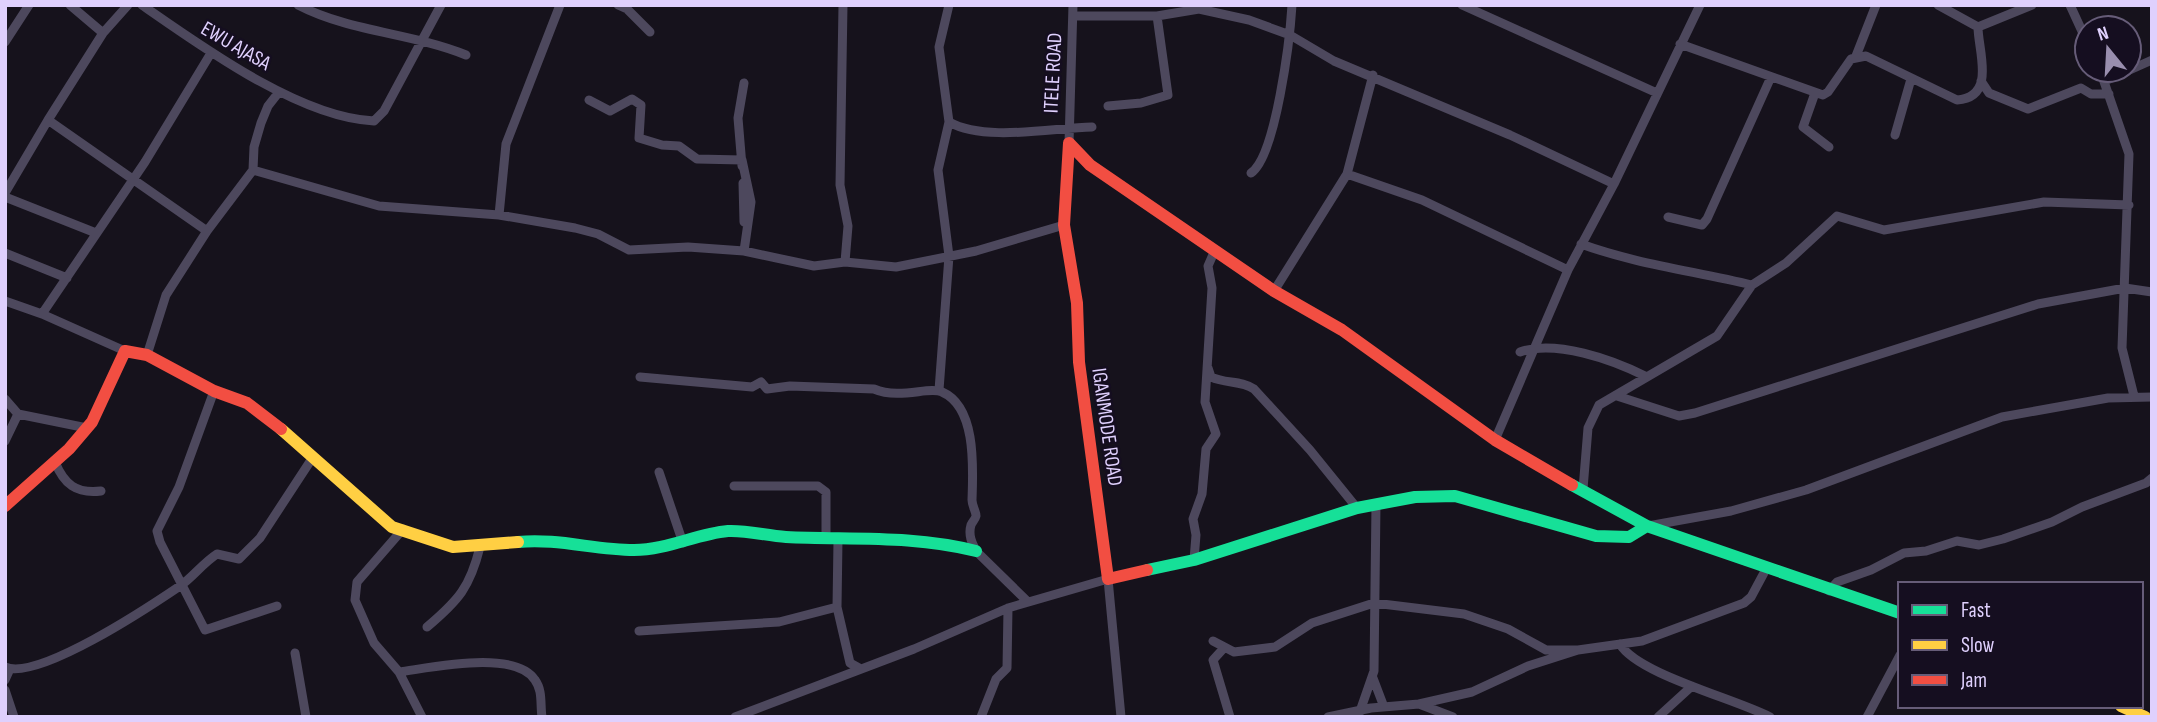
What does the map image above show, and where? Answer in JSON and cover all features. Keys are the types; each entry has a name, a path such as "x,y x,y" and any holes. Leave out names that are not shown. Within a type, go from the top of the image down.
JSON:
{"street":[{"path":"5,42 29,5"},
{"path":"70,5 103,33"},
{"path":"96,233 5,195 103,33 128,5"},
{"name":"EWU AJASA","path":"142,5 211,53 279,92 326,110 374,121 384,111 423,42"},
{"path":"298,5 312,13 441,45 466,55"},
{"path":"423,42 440,5"},
{"path":"499,215 506,144 560,5"},
{"path":"618,5 627,9 650,32"},
{"path":"843,5 841,185 848,226 845,262"},
{"path":"939,390 949,256 938,179 949,122 939,47 949,5"},
{"name":"ITELE ROAD","path":"1069,143 1067,128 1073,5"},
{"path":"1251,173 1259,167 1273,127 1290,34 1292,5"},
{"path":"1462,5 1657,93"},
{"path":"1495,440 1568,270 1614,184 1700,5"},
{"path":"1856,56 1876,5"},
{"path":"1938,5 1978,27"},
{"path":"1978,27 2008,9 2032,5"},
{"path":"1073,16 1157,16 1199,9 1226,14 1290,34 1334,61 1373,75 1614,184"},
{"path":"1108,106 1141,103 1168,95 1157,16"},
{"path":"1681,44 1823,95 1828,92 1851,59 1866,56 1957,100 1971,97 1981,81 1985,67 1978,27"},
{"path":"42,314 211,53"},
{"path":"1274,291 1347,174 1373,75"},
{"path":"1668,217 1702,225 1707,219 1771,77"},
{"path":"1895,135 1911,79"},
{"path":"1981,81 1989,93 2028,109 2081,88 2091,94 2109,94"},
{"path":"744,83 737,118 751,202 744,251"},
{"path":"2106,84 2129,155 2122,348 2134,396"},
{"path":"147,355 159,307 207,230 253,170 254,147 261,123 268,106 279,92"},
{"path":"1815,93 1803,127 1829,147"},
{"path":"589,100 610,111 632,99 641,105 639,138 663,145 679,146 698,159 742,160"},
{"path":"48,120 207,230"},
{"path":"949,122 960,128 990,132 1092,127"},
{"path":"1069,143 1090,165 1274,291 1342,330 1495,440 1538,467 1647,526 1829,591 1898,612"},
{"name":"IGANMODE ROAD","path":"1069,143 1064,225 1077,303 1079,362 1094,459 1121,717"},
{"path":"1069,163 1090,165"},
{"path":"253,170 379,206 499,215 598,234 629,250 688,247 744,251 814,266 845,262 896,267 949,256 1064,225"},
{"path":"1347,174 1422,200 1568,270"},
{"path":"1583,489 1587,428 1599,405 1717,335 1752,285 1786,263 1837,216 1884,230 2034,204 2129,205"},
{"path":"1581,244 1632,261 1682,268 1752,285"},
{"path":"1194,560 1196,536 1193,519 1202,494 1206,449 1216,433 1205,402 1212,288 1208,266 1215,250"},
{"path":"5,253 67,278"},
{"path":"1617,396 1670,414 1695,413 2013,310 2055,299 2125,288 2152,292"},
{"path":"5,301 42,314 125,351 147,355 214,391 235,397 258,411 313,457 377,516 392,527 434,543 453,547 480,547 538,540 635,550 683,543 728,531 784,537 896,538 970,546 1027,601"},
{"path":"1520,352 1535,346 1610,359 1645,376"},
{"path":"5,506 55,462 87,428 114,381 125,351"},
{"path":"1207,366 1211,377 1226,383 1246,383 1254,389 1310,450 1357,508"},
{"path":"640,377 752,387 761,382 767,389 790,386 874,389 885,394 903,395 939,390 950,396 959,408 968,431 976,516 971,526 970,546"},
{"path":"214,391 179,486 157,531 205,630 277,606"},
{"path":"735,717 938,639 1027,601 1194,560 1357,508 1442,494 1596,536 1629,537 1647,526 1731,511 1806,490 1994,419 2134,396 2152,397"},
{"path":"5,399 18,414 87,428"},
{"path":"5,441 18,414"},
{"path":"5,680 7,668 17,671 79,650 181,585 214,556 221,553 239,559 260,538 313,457"},
{"path":"55,462 71,487 90,493 101,491"},
{"path":"659,472 683,543"},
{"path":"1829,591 1837,582 1904,554 1926,551 1957,541 1979,545 2003,539 2052,522 2082,507 2146,483 2152,478"},
{"path":"734,486 818,486 825,492 832,538 837,607 850,663 859,668"},
{"path":"1376,504 1373,678 1384,707"},
{"path":"403,529 357,582 354,595 374,643 399,672 422,717"},
{"path":"427,627 459,600 472,576 480,547"},
{"path":"1213,641 1223,649 1234,652 1275,647 1312,623 1374,603 1464,614 1508,629 1546,650 1578,650 1642,641 1744,603 1751,597 1766,569"},
{"path":"639,631 779,622 837,607"},
{"path":"981,717 996,679 1007,668 1008,608"},
{"path":"1620,644 1637,659 1692,686 1744,703 1770,717"},
{"path":"1223,649 1213,660 1230,717"},
{"path":"1328,717 1419,704 1472,692 1528,666 1578,650"},
{"path":"295,653 306,717"},
{"path":"1867,717 1898,658"},
{"path":"399,672 476,663 513,665 527,671 535,680 542,700 541,712 534,717"},
{"path":"1357,714 1373,678"},
{"path":"1658,717 1692,686"},
{"path":"5,690 14,717"},
{"path":"1419,704 1453,717"},
{"path":"2125,708 2145,717"}],"traffic: fast":[{"path":"1572,485 1647,526 1898,612"},
{"path":"1147,570 1194,560 1357,508 1415,497 1455,496 1596,536 1629,537 1647,526"},
{"path":"518,542 634,550 735,531 786,537 905,540 976,551"}],"traffic: slow":[{"path":"281,429 392,527 453,547 518,542"},
{"path":"2125,708 2145,717"}],"traffic: jam":[{"path":"1069,143 1064,225 1077,303 1079,362 1108,579 1147,570"},
{"path":"1069,143 1090,165 1274,291 1342,330 1495,440 1572,485"},
{"path":"5,506 69,449 92,422 125,351 147,355 214,391 247,403 281,429"}]}
